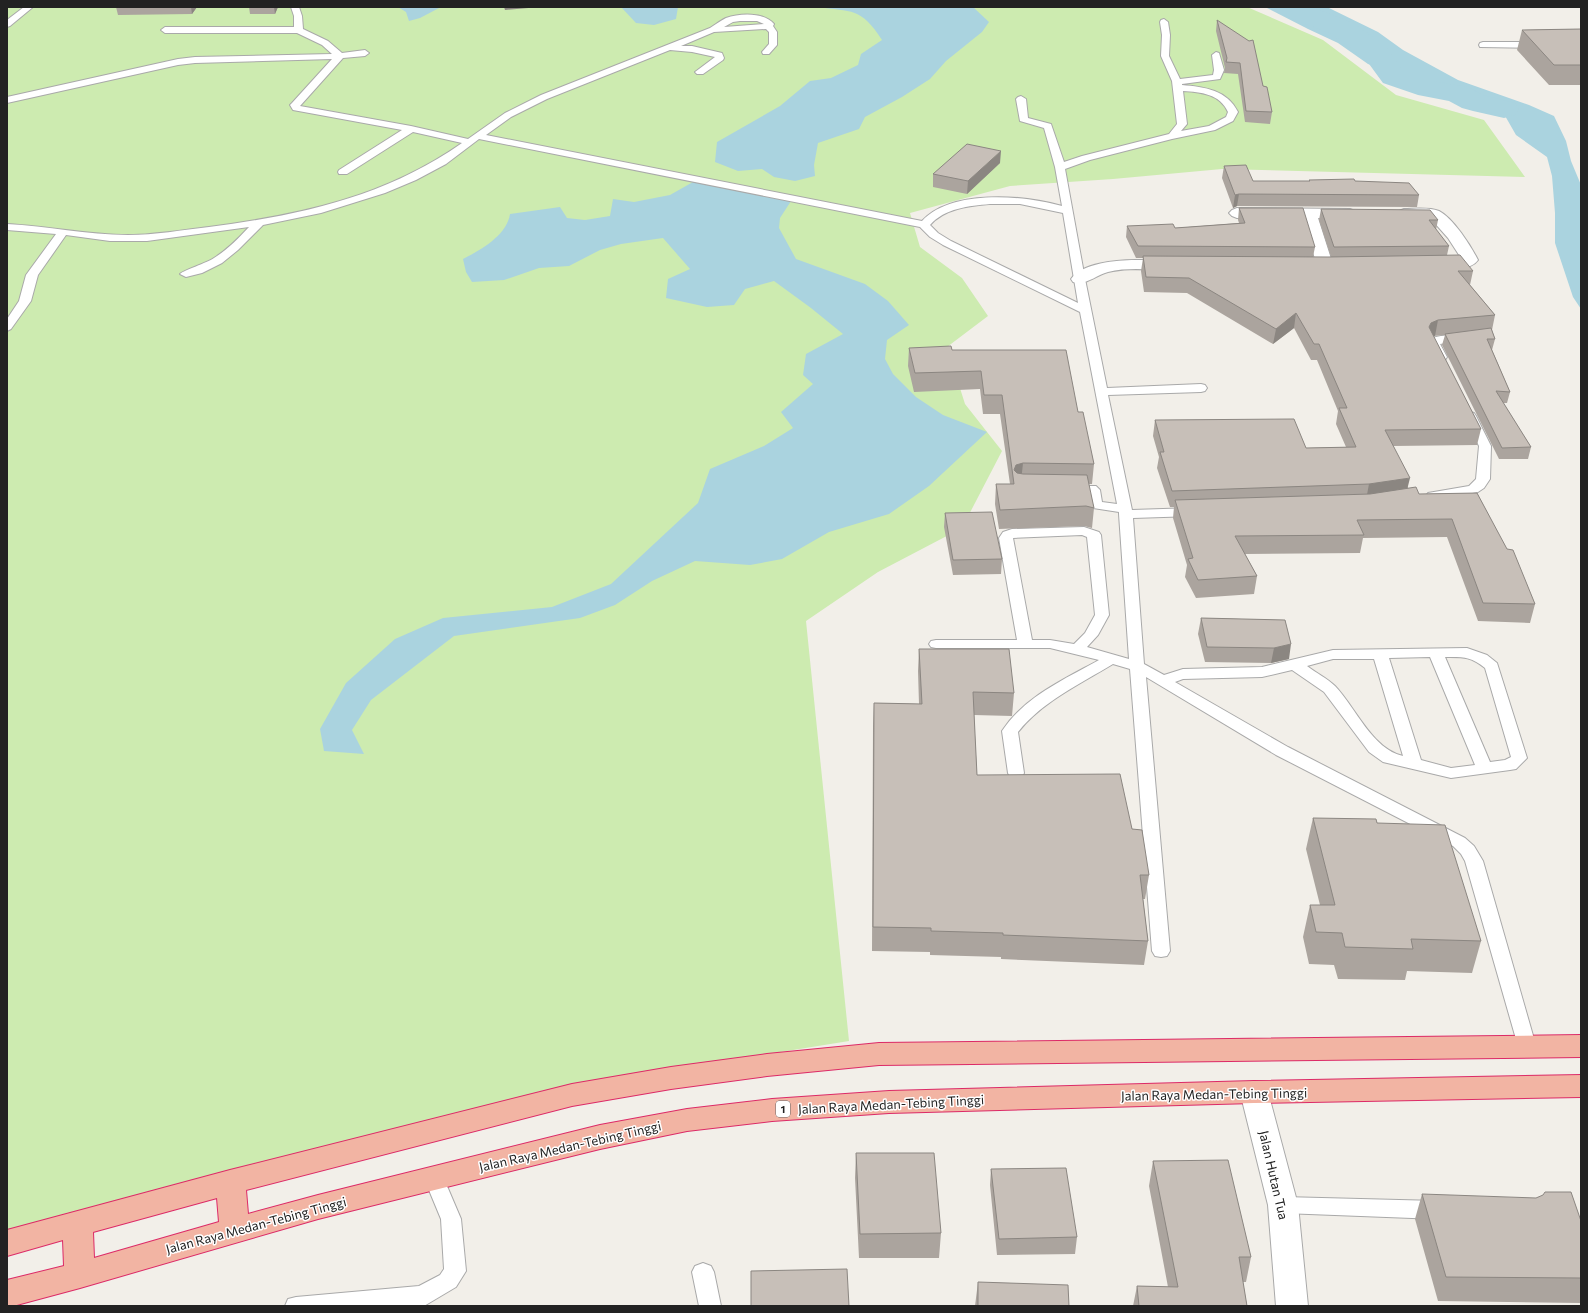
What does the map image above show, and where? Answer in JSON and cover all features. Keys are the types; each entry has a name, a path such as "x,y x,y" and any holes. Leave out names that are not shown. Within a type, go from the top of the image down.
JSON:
{"highway":[{"path":"7,1243 230,1182 572,1095 671,1078 767,1065 879,1054 1581,1046"},
{"name":"Jalan Raya Medan-Tebing Tinggi","path":"7,1294 80,1275 235,1230 434,1178 600,1137 687,1120 772,1110 897,1102 1254,1092 1581,1086"},
{"path":"230,1182 235,1230"},
{"path":"77,1223 80,1275"}],"street":[{"path":"1237,213 1363,214"},
{"path":"1308,213 1325,265"},
{"path":"1386,214 1435,215 1445,225 1470,260 1462,263 1423,263"},
{"path":"1079,278 1088,272 1121,264 1188,265"},
{"name":"Jalan Hutan Tua","path":"1254,1092 1283,1205 1292,1306"}],"lane":[{"path":"7,24 29,7"},
{"path":"295,7 298,16 299,30"},
{"path":"1164,22 1166,36 1165,56 1177,85 1182,124 1172,136"},
{"path":"7,227 63,232 104,238 137,238 259,223 315,212 372,195 422,174 450,158 508,115 544,97 713,30 768,26 773,32 773,44 766,52"},
{"path":"165,30 299,30 325,43 340,56"},
{"path":"1483,45 1551,45"},
{"path":"667,48 692,49 719,55 720,58 718,61 700,72"},
{"path":"7,100 178,62 195,60 340,56 365,53"},
{"path":"1177,85 1217,77 1219,70 1216,55"},
{"path":"340,56 295,105 296,108 474,139 924,224 934,235 947,243 1086,311"},
{"path":"1060,167 1086,158 1172,136 1212,128 1230,119 1233,112 1231,104 1225,99 1214,93 1177,85"},
{"path":"1021,99 1023,119 1048,126 1060,167 1079,278 1103,392 1125,512 1161,952"},
{"path":"343,172 411,129"},
{"path":"924,224 927,219 937,212 986,200 1032,202 1068,211"},
{"path":"186,274 209,267 220,260 259,223"},
{"path":"7,327 25,301 32,275 63,232"},
{"path":"1447,370 1433,342 1474,337"},
{"path":"1103,392 1201,388"},
{"path":"1418,498 1473,489 1479,485 1483,479 1485,446 1464,404"},
{"path":"1059,488 1091,489 1093,490 1096,504 1098,506 1125,512 1206,511"},
{"path":"1025,644 1006,538 1012,533 1084,531 1094,535 1102,615 1092,635 1077,649"},
{"path":"936,644 1050,644 1113,658 1137,666 1282,751 1459,842 1468,850 1474,861 1528,1046"},
{"path":"1164,682 1172,677 1182,674 1262,672 1333,655 1436,654 1467,652 1482,658 1492,666 1519,758 1510,765 1451,773 1389,758 1375,748 1329,689 1295,665"},
{"path":"1380,654 1414,765"},
{"path":"1436,654 1485,769"},
{"path":"1016,773 1010,731 1018,719 1054,693 1113,658"},
{"path":"296,1306 415,1300 448,1281 455,1271 451,1219 434,1178"},
{"path":"1283,1205 1456,1210"},
{"path":"703,1272 710,1306"}],"green space":[{"path":"7,7 1247,7 1323,40 1396,95 1484,120 1525,177 1222,169 1113,179 1010,186 910,213 920,247 962,278 988,316 947,347 965,404 1002,451 962,528 878,572 806,621 849,1041 541,1091 301,1164 7,1233"}],"water":[{"path":"398,7 441,7 420,18 409,21 406,12"},
{"path":"621,7 678,7 676,19 654,25 636,23"},
{"path":"817,7 973,7 989,22 982,32 946,61 930,79 902,97 865,117 859,129 818,143 814,165 815,176 795,181 774,177 762,169 738,171 715,162 717,142 780,106 810,81 831,78 858,65 861,54 882,40 875,29 861,16 847,11"},
{"path":"1265,7 1329,8 1378,32 1403,50 1458,80 1529,105 1554,116 1566,141 1571,161 1581,185 1581,309 1573,297 1555,243 1555,213 1552,176 1547,157 1516,135 1504,114 1368,64 1338,43"},
{"path":"693,182 793,198 780,218 779,228 796,259 865,284 888,301 909,325 887,340 885,359 893,374 916,397 943,415 987,432 929,486 889,514 829,532 782,559 750,565 695,561 652,581 615,605 580,618 454,636 371,700 352,730 364,754 324,751 320,729 346,683 395,639 443,618 552,607 611,584 698,503 710,469 764,446 793,428 781,412 813,384 803,375 806,354 843,334 774,281 745,289 734,305 707,307 666,298 668,279 690,269 663,238 621,244 600,250 569,266 539,268 504,280 472,282 466,272 463,259 478,251 499,235 508,222 510,214 560,207 567,218 585,220 610,216 613,199 634,202 670,195"}],"building":[{"path":"1217,20 1249,41 1253,40 1263,86 1267,87 1272,112 1246,111 1240,63 1226,62 1227,58"},
{"path":"1581,29 1581,65 1554,65 1522,30"},
{"path":"967,144 1001,151 968,181 933,174"},
{"path":"1246,165 1253,181 1354,179 1355,181 1409,183 1419,195 1235,195 1224,166"},
{"path":"1239,208 1303,208 1315,247 1138,246 1127,226 1173,224 1175,228 1245,223"},
{"path":"1321,209 1430,210 1438,220 1429,220 1449,246 1334,247"},
{"path":"1460,255 1473,271 1458,271 1495,315 1438,320 1431,323 1429,327 1481,429 1385,430 1410,478 1369,484 1172,491 1160,452 1164,452 1155,420 1294,419 1306,448 1356,447 1339,408 1347,408 1319,344 1314,344 1296,313 1276,329 1189,278 1146,277 1143,256 1328,257"},
{"path":"1491,328 1495,339 1487,339 1510,392 1496,391 1531,447 1502,448 1445,334"},
{"path":"951,346 952,350 1066,350 1078,412 1083,412 1094,464 1023,463 1016,465 1014,470 1017,473 1023,474 1087,475 1094,508 1086,506 1000,510 996,484 1014,484 1002,395 984,395 981,371 915,373 909,348"},
{"path":"1416,487 1419,494 1477,493 1507,549 1513,550 1535,604 1483,603 1452,519 1357,520 1364,535 1235,536 1257,576 1198,580 1188,559 1193,558 1175,500 1370,494"},
{"path":"992,512 1002,559 953,560 945,513"},
{"path":"1201,618 1285,620 1291,644 1274,648 1207,647"},
{"path":"919,649 1009,649 1014,693 973,692 977,775 1120,774 1132,829 1142,830 1149,875 1140,875 1148,941 1003,935 1003,933 931,931 931,928 873,927 874,703 922,704"},
{"path":"1313,818 1376,819 1377,823 1445,825 1481,941 1411,939 1413,949 1345,947 1342,933 1316,932 1310,905 1335,905"},
{"path":"856,1153 934,1153 941,1233 860,1234"},
{"path":"1228,1160 1251,1257 1239,1257 1247,1306 1139,1306 1137,1286 1178,1287 1153,1161"},
{"path":"1066,1168 1077,1237 999,1239 991,1169"},
{"path":"1545,1192 1571,1192 1581,1221 1581,1278 1446,1277 1422,1194 1536,1198 1543,1195"},
{"path":"847,1269 849,1306 751,1306 751,1271"},
{"path":"978,1282 1068,1285 1069,1306 978,1306"}],"waterway":[{"path":"1288,7 1341,28 1375,51 1393,77 1428,89 1457,93 1473,102 1504,109"}]}
